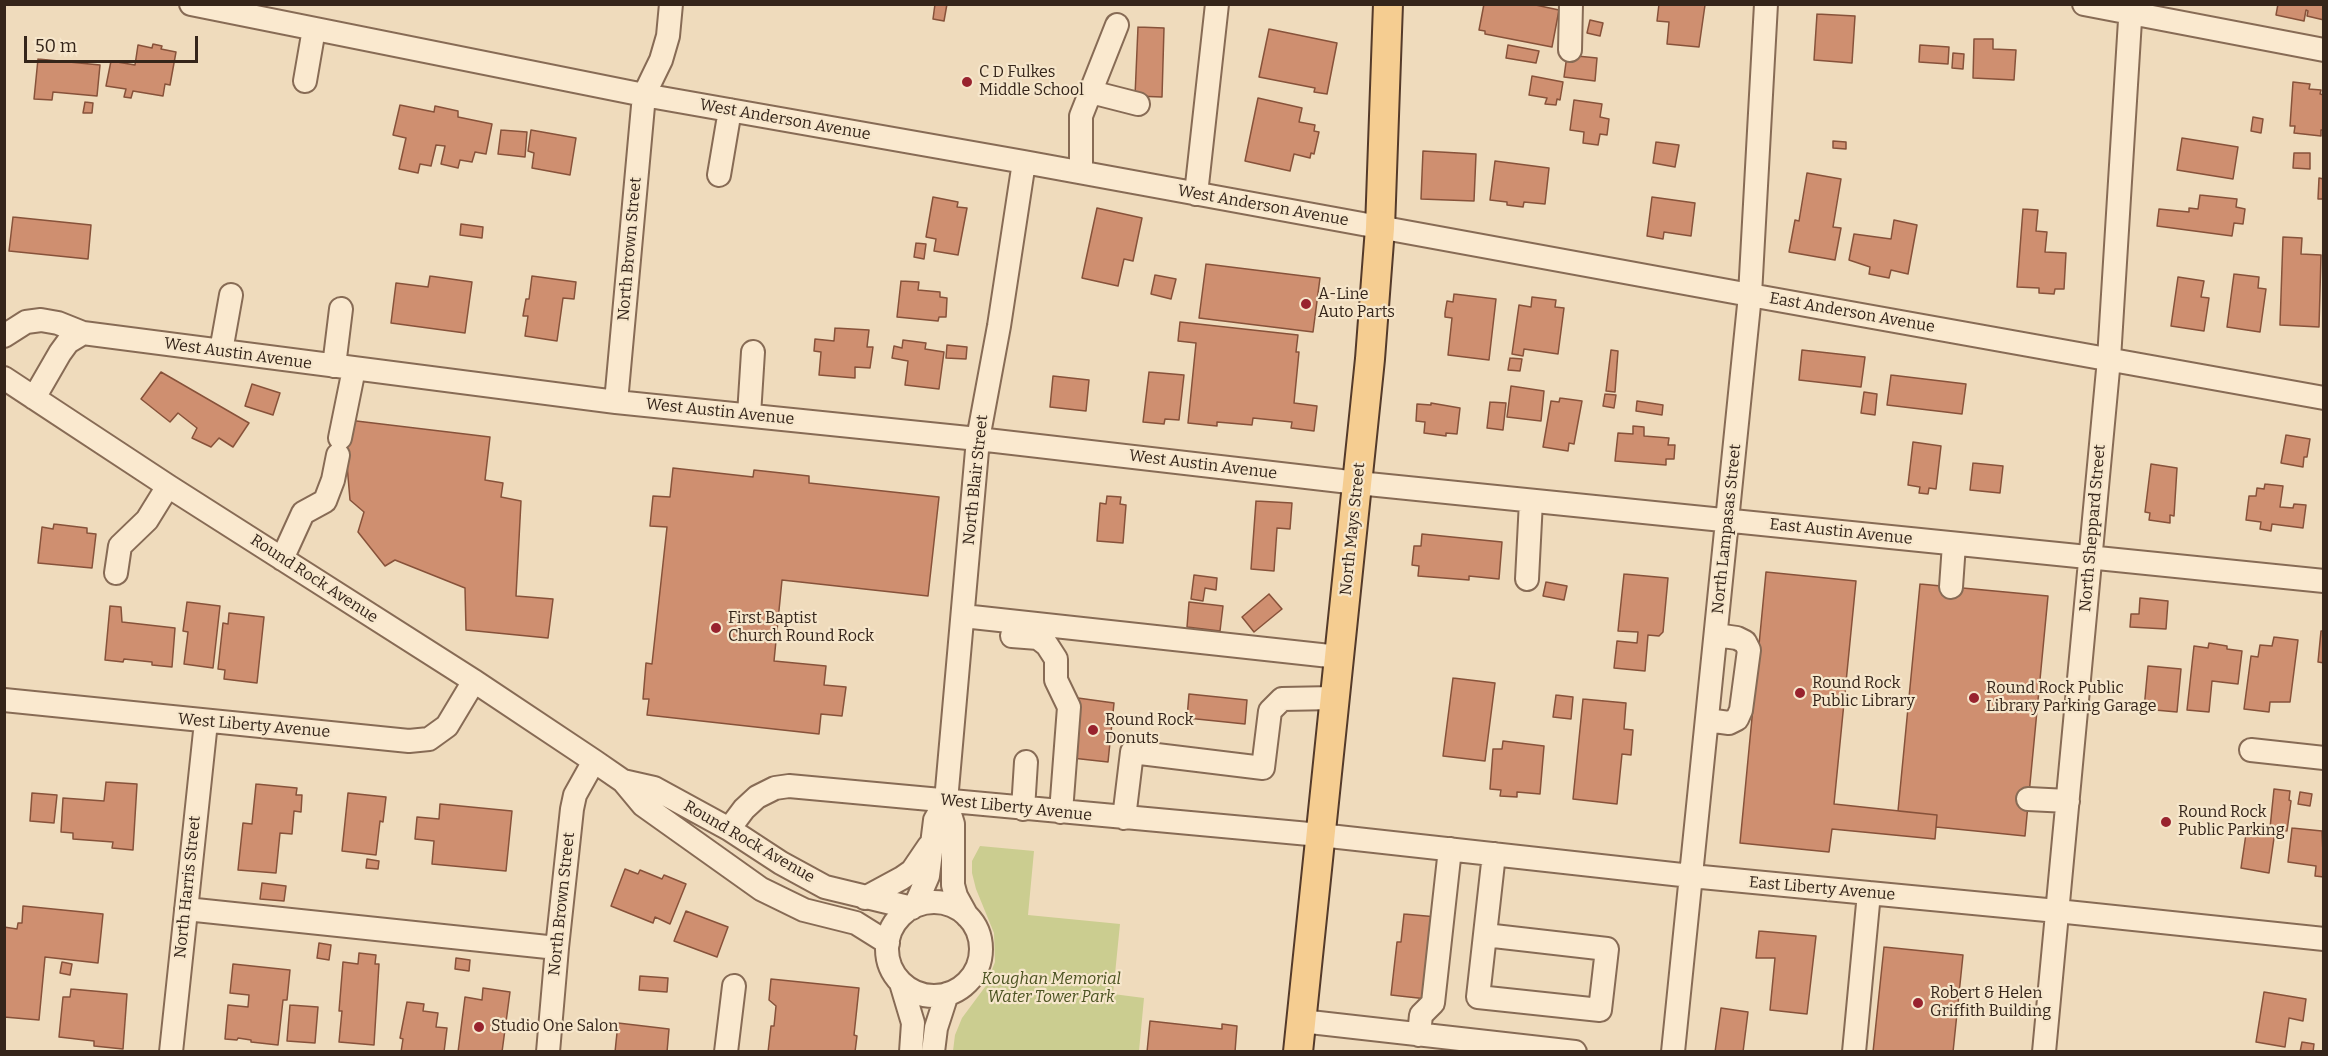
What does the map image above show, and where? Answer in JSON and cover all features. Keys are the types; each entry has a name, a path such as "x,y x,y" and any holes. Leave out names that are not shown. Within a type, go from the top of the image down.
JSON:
{"main road":[{"name":"North Mays Street","path":"1298,1052 1358,483 1380,228 1388,4"}],"street":[{"name":"West Anderson Avenue","path":"191,4 644,95 1081,172 1380,228"},
{"path":"644,95 661,60 668,36 671,4"},
{"path":"1196,194 1217,4"},
{"path":"1570,50 1571,4"},
{"name":"North Lampasas Street","path":"1673,1052 1750,295 1766,4"},
{"path":"2084,4 2130,8 2324,50"},
{"name":"North Sheppard Street","path":"2044,1052 2109,359 2130,8"},
{"path":"1081,172 1081,116 1117,25"},
{"path":"305,81 314,29"},
{"path":"1091,92 1138,104"},
{"name":"North Brown Street","path":"616,402 644,95"},
{"path":"719,175 730,110"},
{"name":"North Blair Street","path":"967,916 953,885 953,824 946,801 978,439 999,326 1024,162"},
{"name":"East Anderson Avenue","path":"1380,228 2324,398"},
{"path":"221,351 231,295"},
{"path":"282,559 303,513 325,501 333,480 339,446 344,368 341,309"},
{"name":"West Austin Avenue","path":"4,336 26,322 41,320 58,323 83,333 616,402 978,439 1358,483"},
{"path":"34,398 64,347 83,333"},
{"path":"749,415 753,351"},
{"name":"Round Rock Avenue","path":"4,378 594,761 622,781 643,805 761,889 804,910 856,923 888,943"},
{"name":"East Austin Avenue","path":"1358,483 2324,581"},
{"path":"116,573 120,546 147,520 168,486"},
{"path":"1527,579 1532,501"},
{"path":"1951,587 1954,544"},
{"path":"963,623 1339,657"},
{"path":"963,623 1038,638 1047,645 1056,660 1056,680 1069,707 1061,812"},
{"path":"1707,720 1729,723 1737,719 1741,710 1749,650 1745,642 1737,638 1716,635"},
{"name":"West Liberty Avenue","path":"4,700 409,741 429,739 447,726 474,681"},
{"path":"1124,818 1132,752 1263,768 1270,711 1282,699 1334,698"},
{"name":"North Harris Street","path":"171,1052 206,722"},
{"path":"2251,750 2324,758"},
{"name":"North Brown Street","path":"548,1052 557,948 575,795 594,761"},
{"path":"1023,809 1026,762"},
{"name":"Round Rock Avenue","path":"622,781 654,788 729,829 825,887 865,898 913,907"},
{"name":"West Liberty Avenue","path":"729,829 744,809 757,797 775,788 789,786 1320,835"},
{"path":"2028,799 2068,801"},
{"name":"North Blair Street","path":"913,907 927,876 935,820 946,801"},
{"name":"East Liberty Avenue","path":"1320,835 1691,876 2324,939"},
{"path":"865,898 891,886 912,871 932,842"},
{"path":"1419,1035 1420,1015 1433,1003 1450,849"},
{"path":"1485,935 1607,949 1600,1010 1478,997 1494,854"},
{"path":"1854,1052 1869,893"},
{"path":"901,983 915,992 931,996 947,994 962,987 973,976 980,961 981,945 976,929 967,916 953,906 937,902 913,907 894,925 887,955 892,970 901,983 913,1023 911,1052"},
{"path":"186,909 557,948"},
{"path":"726,1052 734,986"},
{"path":"933,1052 936,1028 947,994"},
{"path":"1301,1021 1575,1052"}],"green space":[{"name":"Koughan Memorial Water Tower Park","path":"980,846 1034,851 1028,915 1120,924 1113,994 1144,998 1139,1051 953,1051 955,1035 962,1018 985,987 995,962 994,933 972,873 972,861"}],"building":[{"path":"935,4 947,4 944,21 933,19"},
{"path":"1484,4 1531,4 1559,10 1552,47 1485,34 1485,31 1479,30"},
{"path":"1659,4 1705,5 1699,47 1667,44 1669,22 1657,21"},
{"path":"2278,4 2324,4 2324,20 2307,16 2308,11 2306,10 2304,21 2276,15"},
{"path":"1817,14 1855,16 1852,63 1814,60"},
{"path":"1590,20 1603,23 1600,36 1587,33"},
{"path":"1138,27 1164,28 1162,97 1135,96"},
{"path":"1269,29 1337,43 1327,94 1314,92 1315,88 1259,77"},
{"path":"1974,39 1993,39 1993,49 2016,50 2014,80 1973,78"},
{"path":"153,44 162,46 161,49 176,52 170,85 165,84 163,96 133,91 131,98 124,97 126,89 106,86 111,61 135,65 138,45 152,48"},
{"path":"1508,45 1539,51 1536,63 1506,58"},
{"path":"1920,45 1949,47 1948,64 1919,62"},
{"path":"1953,53 1964,54 1963,69 1952,68"},
{"path":"1567,55 1597,58 1595,81 1564,77"},
{"path":"38,59 100,65 97,96 53,92 52,100 34,99"},
{"path":"1532,76 1563,82 1560,100 1557,99 1556,105 1545,104 1547,98 1529,95"},
{"path":"2293,82 2310,84 2309,89 2321,90 2320,94 2324,95 2324,130 2321,130 2321,136 2294,133 2295,126 2290,126"},
{"path":"1258,98 1302,108 1299,122 1315,125 1314,131 1319,132 1314,154 1311,153 1310,158 1294,154 1290,171 1245,161"},
{"path":"1574,100 1602,104 1600,117 1609,119 1607,135 1600,134 1598,145 1583,143 1584,132 1570,130"},
{"path":"85,102 93,103 92,113 83,113"},
{"path":"400,105 434,112 435,106 458,111 458,117 492,124 486,154 475,152 472,162 460,160 458,168 441,164 445,146 436,145 431,166 420,164 418,173 399,169 406,138 393,135"},
{"path":"2253,117 2263,119 2261,133 2251,131"},
{"path":"501,130 527,132 525,157 498,154"},
{"path":"531,130 576,138 570,175 532,168 534,153 528,151"},
{"path":"2182,138 2238,147 2233,179 2177,170"},
{"path":"1833,141 1846,142 1846,149 1833,148"},
{"path":"1656,142 1679,145 1675,167 1653,163"},
{"path":"1423,151 1476,154 1474,201 1421,199"},
{"path":"2294,153 2310,153 2310,169 2293,168"},
{"path":"1495,161 1549,168 1545,204 1524,202 1523,207 1490,200"},
{"path":"1807,173 1841,179 1833,227 1841,228 1835,260 1789,252 1795,220 1799,221"},
{"path":"2319,178 2324,179 2324,199 2318,199"},
{"path":"2200,195 2237,199 2236,207 2245,209 2243,224 2234,223 2232,236 2157,226 2159,209 2189,212 2189,208 2198,209"},
{"path":"933,197 958,202 957,207 967,208 958,255 934,251 936,239 926,237"},
{"path":"1652,197 1695,203 1691,236 1664,232 1663,239 1647,236"},
{"path":"1097,208 1142,218 1133,261 1124,259 1118,286 1082,278"},
{"path":"2023,209 2038,210 2036,231 2047,232 2045,252 2066,253 2064,289 2055,289 2054,294 2039,293 2039,288 2017,287"},
{"path":"13,217 91,225 88,259 9,251"},
{"path":"1894,220 1917,225 1908,274 1891,270 1889,278 1869,274 1870,267 1849,260 1854,234 1891,239"},
{"path":"461,224 483,227 482,238 460,235"},
{"path":"2283,237 2302,238 2301,254 2321,255 2319,327 2280,325"},
{"path":"916,243 926,244 924,259 914,257"},
{"path":"1206,264 1320,278 1313,332 1199,318"},
{"path":"2234,274 2259,277 2258,288 2266,289 2260,332 2227,327"},
{"path":"1155,275 1176,279 1171,299 1151,294"},
{"path":"430,276 472,282 465,333 391,323 396,283 428,287"},
{"path":"532,276 576,282 574,299 563,298 557,341 525,336 528,316 523,316 526,299 529,299"},
{"path":"2178,277 2204,281 2201,297 2209,298 2204,331 2171,326"},
{"path":"901,281 919,282 918,290 940,292 940,297 947,298 946,317 939,317 938,321 897,317"},
{"path":"1454,294 1496,299 1489,360 1448,355 1452,318 1445,317 1445,313 1447,301 1453,302"},
{"path":"1532,297 1556,300 1555,307 1564,308 1558,354 1524,349 1523,356 1512,354 1519,305 1531,307"},
{"path":"1180,322 1298,335 1296,352 1299,352 1294,403 1317,406 1314,431 1291,428 1292,422 1253,418 1252,425 1217,422 1217,426 1188,423 1196,343 1178,341"},
{"path":"835,328 869,330 867,347 873,347 870,368 855,367 855,378 819,375 821,352 814,351 815,339 834,341"},
{"path":"903,340 926,343 925,349 944,352 939,389 905,385 908,361 892,358 894,346 902,348"},
{"path":"947,345 967,347 966,359 946,358"},
{"path":"1611,350 1618,351 1615,392 1606,391"},
{"path":"1802,350 1865,357 1861,387 1799,380"},
{"path":"1510,358 1522,359 1520,371 1508,370"},
{"path":"161,372 249,423 233,447 219,438 211,447 192,438 197,428 178,413 170,422 141,399"},
{"path":"1149,372 1184,375 1179,420 1165,419 1164,424 1143,422"},
{"path":"1891,375 1966,384 1962,414 1887,405"},
{"path":"1053,376 1089,380 1086,411 1050,407"},
{"path":"252,384 280,393 273,415 245,406"},
{"path":"1511,386 1544,391 1541,421 1507,417"},
{"path":"1864,392 1877,394 1875,415 1861,413"},
{"path":"1605,394 1616,395 1614,408 1603,406"},
{"path":"1560,398 1582,401 1574,444 1569,443 1568,451 1543,447 1551,401 1559,402"},
{"path":"1637,401 1663,405 1662,415 1636,411"},
{"path":"1490,402 1506,403 1503,430 1487,428"},
{"path":"1431,403 1460,408 1457,434 1446,433 1446,436 1424,433 1425,422 1416,421 1417,404 1431,405"},
{"path":"348,420 490,437 485,480 503,483 501,497 521,501 516,596 553,599 548,638 466,630 465,588 395,560 385,566 358,532 364,512 350,500 346,453"},
{"path":"1633,426 1644,427 1644,436 1669,438 1668,445 1675,445 1674,459 1666,459 1666,465 1615,461 1618,433 1633,434"},
{"path":"2286,435 2310,439 2303,467 2281,463"},
{"path":"1913,442 1941,446 1936,489 1929,488 1928,494 1919,493 1920,487 1908,485"},
{"path":"1973,463 2003,466 2000,493 1970,490"},
{"path":"2151,464 2177,468 2174,516 2170,515 2170,523 2149,520 2150,513 2145,512"},
{"name":"First Baptist Church Round Rock","path":"673,468 753,477 754,470 809,476 809,483 939,497 928,596 782,580 774,661 826,666 824,685 846,687 842,716 821,714 819,734 647,715 649,699 643,699 646,663 652,664 667,527 650,526 653,496 670,497"},
{"path":"2265,484 2283,486 2280,507 2293,508 2294,504 2306,505 2303,528 2272,524 2271,531 2260,529 2261,522 2246,520 2249,496 2256,496 2257,488 2264,489"},
{"path":"1107,496 1121,497 1120,504 1126,505 1123,543 1097,541 1100,503 1106,504"},
{"path":"1256,501 1292,503 1290,529 1277,528 1274,571 1251,569"},
{"path":"54,524 87,528 87,533 96,534 92,568 38,563 42,527 53,529"},
{"path":"1422,534 1502,542 1499,579 1469,576 1469,580 1418,576 1419,566 1412,565 1414,546 1421,546"},
{"name":"Round Rock Public Library","path":"1766,572 1856,581 1834,804 1937,815 1935,839 1832,829 1829,852 1740,843"},
{"path":"1624,574 1668,578 1663,632 1659,636 1648,635 1645,671 1614,668 1617,641 1637,643 1638,632 1618,631"},
{"path":"1194,575 1217,578 1216,590 1205,588 1203,601 1191,599"},
{"path":"1546,582 1567,586 1564,600 1543,596"},
{"name":"Round Rock Public Library Parking Garage","path":"1920,584 2048,596 2025,836 1936,827 1937,815 1898,811"},
{"path":"1269,594 1282,609 1254,632 1242,617"},
{"path":"2140,598 2168,601 2166,629 2130,627 2131,614 2139,614"},
{"path":"187,602 220,606 213,668 184,664 188,632 183,631"},
{"path":"1189,602 1223,606 1220,631 1187,627"},
{"path":"110,606 121,607 122,622 175,628 172,667 124,659 123,662 105,660"},
{"path":"229,613 264,617 257,683 224,679 225,670 218,669 223,623 228,624"},
{"path":"2321,631 2324,631 2324,663 2318,662"},
{"path":"2274,637 2298,640 2290,702 2270,702 2269,712 2244,709 2251,656 2258,657 2260,645 2272,646"},
{"path":"2209,643 2242,651 2238,684 2212,681 2209,712 2187,710 2194,646 2208,648"},
{"path":"2148,666 2181,669 2177,712 2144,709"},
{"path":"1453,678 1495,683 1485,761 1443,756"},
{"path":"1189,694 1247,700 1245,724 1187,718"},
{"path":"1556,695 1573,697 1571,719 1553,717"},
{"name":"Round Rock Donuts","path":"1078,698 1114,703 1108,762 1072,758"},
{"path":"1583,699 1626,703 1624,729 1633,730 1631,755 1622,754 1617,804 1573,799"},
{"path":"1503,741 1544,746 1540,794 1517,792 1517,797 1500,796 1501,790 1490,789 1493,749 1502,749"},
{"path":"106,782 137,784 133,850 112,848 113,842 73,839 73,833 61,832 63,798 104,801"},
{"path":"256,784 297,788 296,795 302,795 301,812 294,811 292,834 280,833 276,873 238,870 243,823 252,824"},
{"path":"2274,789 2290,791 2287,831 2270,828"},
{"path":"2300,792 2312,794 2310,806 2298,804"},
{"path":"32,793 57,795 54,823 30,821"},
{"path":"348,793 386,797 383,822 380,821 376,855 342,851"},
{"path":"440,804 512,811 506,871 432,864 434,841 415,839 417,817 439,819"},
{"path":"2247,827 2275,831 2269,873 2241,868"},
{"path":"2292,828 2322,831 2324,877 2315,876 2316,866 2288,862"},
{"path":"367,859 379,861 378,869 366,868"},
{"path":"625,869 638,874 640,870 662,879 664,875 686,884 670,924 655,917 653,923 611,906"},
{"path":"262,883 286,886 284,901 260,899"},
{"path":"23,906 103,914 98,963 45,957 39,1020 4,1017 4,927 17,929 18,923 22,923"},
{"path":"686,911 728,927 717,957 674,941"},
{"path":"1404,914 1437,917 1427,999 1391,995 1397,942 1401,942"},
{"path":"1759,931 1816,936 1807,1014 1770,1010 1775,958 1756,958"},
{"path":"319,943 331,945 329,960 317,958"},
{"name":"Robert & Helen Griffith Building","path":"1884,947 1963,955 1953,1052 1873,1052"},
{"path":"359,953 376,955 375,964 379,964 374,1045 339,1042 343,962 358,964"},
{"path":"456,958 470,960 469,971 455,969"},
{"path":"62,962 72,964 70,975 60,973"},
{"path":"233,964 290,970 287,1000 283,1000 278,1045 238,1038 237,1040 225,1039 228,1005 248,1007 249,995 230,993"},
{"path":"640,976 668,978 667,992 639,990"},
{"path":"771,979 859,988 854,1035 857,1036 855,1052 768,1052 776,1006 769,1000"},
{"path":"483,988 510,992 502,1052 458,1052 465,997 482,1000"},
{"path":"71,989 127,994 123,1049 94,1046 94,1041 59,1037 63,997 70,997"},
{"path":"2264,992 2306,999 2303,1021 2289,1018 2285,1047 2256,1042"},
{"path":"407,1002 424,1004 423,1011 438,1013 436,1027 447,1028 444,1052 401,1052 403,1039 400,1038"},
{"path":"290,1005 318,1007 315,1043 287,1041"},
{"path":"1721,1008 1748,1012 1743,1052 1715,1052"},
{"path":"1150,1021 1222,1029 1222,1024 1237,1026 1235,1052 1147,1052"},
{"path":"618,1023 669,1029 667,1052 615,1052"},
{"path":"2302,1042 2314,1044 2313,1052 2300,1052"}],"place":[{"name":"C D Fulkes Middle School","path":"967,82"},
{"name":"A-Line Auto Parts","path":"1306,304"},
{"name":"First Baptist Church Round Rock","path":"716,628"},
{"name":"Round Rock Public Library","path":"1800,693"},
{"name":"Round Rock Public Library Parking Garage","path":"1974,698"},
{"name":"Round Rock Donuts","path":"1093,730"},
{"name":"Round Rock Public Parking","path":"2166,822"},
{"name":"Robert & Helen Griffith Building","path":"1918,1003"},
{"name":"Studio One Salon","path":"479,1027"}]}
